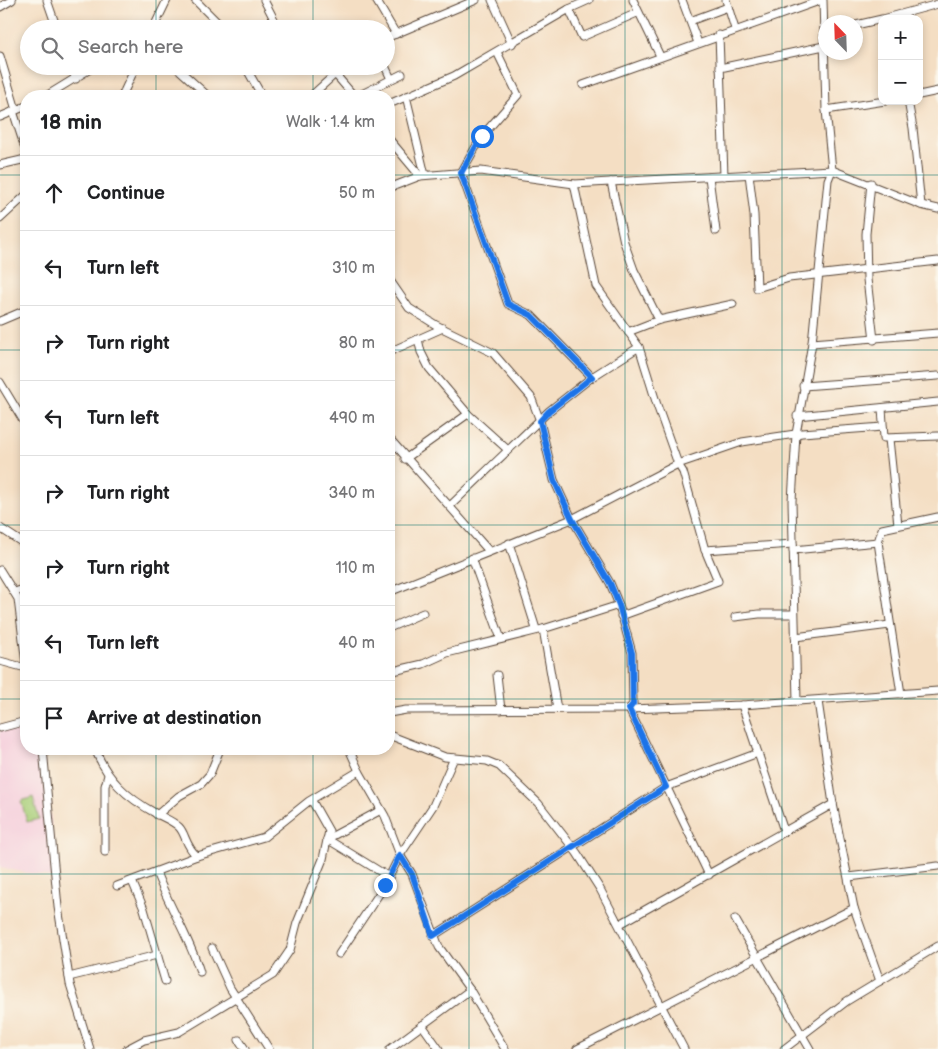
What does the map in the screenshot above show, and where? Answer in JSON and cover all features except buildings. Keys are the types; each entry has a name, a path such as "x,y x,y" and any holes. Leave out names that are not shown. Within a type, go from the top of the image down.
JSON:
{"street":[{"path":"0,7 12,0"},
{"path":"47,0 55,20"},
{"path":"157,20 167,0"},
{"path":"195,0 215,20"},
{"path":"264,0 274,20"},
{"path":"376,0 388,20"},
{"path":"450,0 455,8"},
{"path":"396,34 476,0"},
{"path":"492,0 512,44"},
{"path":"395,101 454,76 512,44 569,9 589,0"},
{"path":"632,0 660,56"},
{"path":"682,0 698,43"},
{"path":"583,85 735,29 822,0 823,15"},
{"path":"690,21 727,3 735,29"},
{"path":"897,15 938,4"},
{"path":"569,9 582,36 638,13"},
{"path":"863,23 878,20"},
{"path":"719,35 724,176"},
{"path":"720,68 818,47"},
{"path":"497,52 518,95 482,136 461,173 508,304 531,315 592,377"},
{"path":"0,56 20,132"},
{"path":"796,702 793,547 796,434 803,386 812,344 817,275 828,180 832,170 826,110 824,60"},
{"path":"369,90 402,74"},
{"path":"74,75 76,79"},
{"path":"57,90 82,75"},
{"path":"125,90 132,75"},
{"path":"185,75 201,90"},
{"path":"250,75 259,90"},
{"path":"318,90 335,75"},
{"path":"337,75 351,90"},
{"path":"388,75 390,80"},
{"path":"923,94 938,91"},
{"path":"406,96 423,176"},
{"path":"826,110 878,102"},
{"path":"909,105 921,205"},
{"path":"0,117 20,108"},
{"path":"395,146 423,176"},
{"path":"0,165 20,160"},
{"path":"395,186 423,176 481,171 574,184 832,170 921,205 938,209"},
{"path":"749,174 755,232 757,288 790,278 938,261"},
{"path":"708,177 716,231"},
{"path":"611,182 624,242 634,270 659,320"},
{"path":"574,184 596,286 640,347 657,405 678,464 683,472 705,550 718,581 621,616"},
{"path":"871,184 866,234 867,269 874,340"},
{"path":"0,220 20,200"},
{"path":"395,288 409,308 443,328 494,353 531,397 540,421 554,480 572,519 610,583 619,605 632,653 633,704 629,709"},
{"path":"628,332 659,320 733,304"},
{"path":"0,321 20,313"},
{"path":"395,349 443,328"},
{"path":"812,344 938,333"},
{"path":"418,339 425,362 468,414 508,450"},
{"path":"451,506 549,411 592,377 640,347"},
{"path":"803,386 938,376"},
{"path":"0,382 20,415"},
{"path":"798,416 938,402"},
{"path":"882,408 884,438 938,436"},
{"path":"405,459 468,414"},
{"path":"395,590 572,519 678,464 742,442 796,434 883,427"},
{"path":"889,439 898,525"},
{"path":"395,446 405,459 451,506 489,551"},
{"path":"900,694 878,542 882,529 938,517"},
{"path":"0,528 20,541"},
{"path":"705,550 878,542"},
{"path":"509,543 539,629 557,709"},
{"path":"472,558 501,639"},
{"path":"0,570 15,592 20,609"},
{"path":"15,592 20,590"},
{"path":"395,671 423,664 447,652 539,629 619,605"},
{"path":"395,625 423,613"},
{"path":"735,617 759,614 794,614"},
{"path":"795,638 890,625"},
{"path":"0,661 20,666"},
{"path":"497,675 501,710"},
{"path":"395,712 406,710 629,709 742,705 938,691"},
{"path":"818,701 833,804 854,908 880,980"},
{"path":"742,705 784,831"},
{"path":"629,709 710,875"},
{"path":"0,728 20,723"},
{"path":"395,737 445,757 487,761 499,766 538,803 572,847 620,924 660,1007 684,1049"},
{"path":"433,936 666,787 758,753"},
{"path":"44,755 58,907 71,992 90,1049"},
{"path":"98,755 108,775 122,792 178,826 188,848 197,856"},
{"path":"157,815 179,796 202,784 210,774 218,755"},
{"path":"352,755 381,810 400,855 412,874 433,936 470,990 505,1049"},
{"path":"339,954 389,877 400,855 433,806 454,758"},
{"path":"117,886 197,856 264,837 312,801 359,771"},
{"path":"105,852 105,786 108,775"},
{"path":"127,1049 144,1040 179,1032 236,996 274,975 290,950 297,924 323,859 329,831 312,801"},
{"path":"620,924 833,804"},
{"path":"327,839 381,810"},
{"path":"327,839 389,877"},
{"path":"849,877 938,866"},
{"path":"156,872 167,901 193,950 200,972"},
{"path":"132,880 144,909 165,981"},
{"path":"580,1048 854,908"},
{"path":"734,919 810,1049"},
{"path":"784,1049 840,1006 938,946"},
{"path":"212,948 230,988 270,1049"},
{"path":"69,977 157,955"},
{"path":"390,1049 400,1046 422,1025 470,990"},
{"path":"422,1025 439,1049"},
{"path":"239,1040 244,1049"}],"shaded area":[{"path":"20,724 20,755 44,755 57,878 0,868 0,730"}],"green space":[{"path":"33,797 39,819 27,822 21,801"}],"route":[{"path":"385,885 400,855 412,874 433,936 666,787 629,709 633,704 632,653 619,605 610,583 572,519 554,480 540,421 549,411 592,377 531,315 508,304 461,173 482,136"}]}
